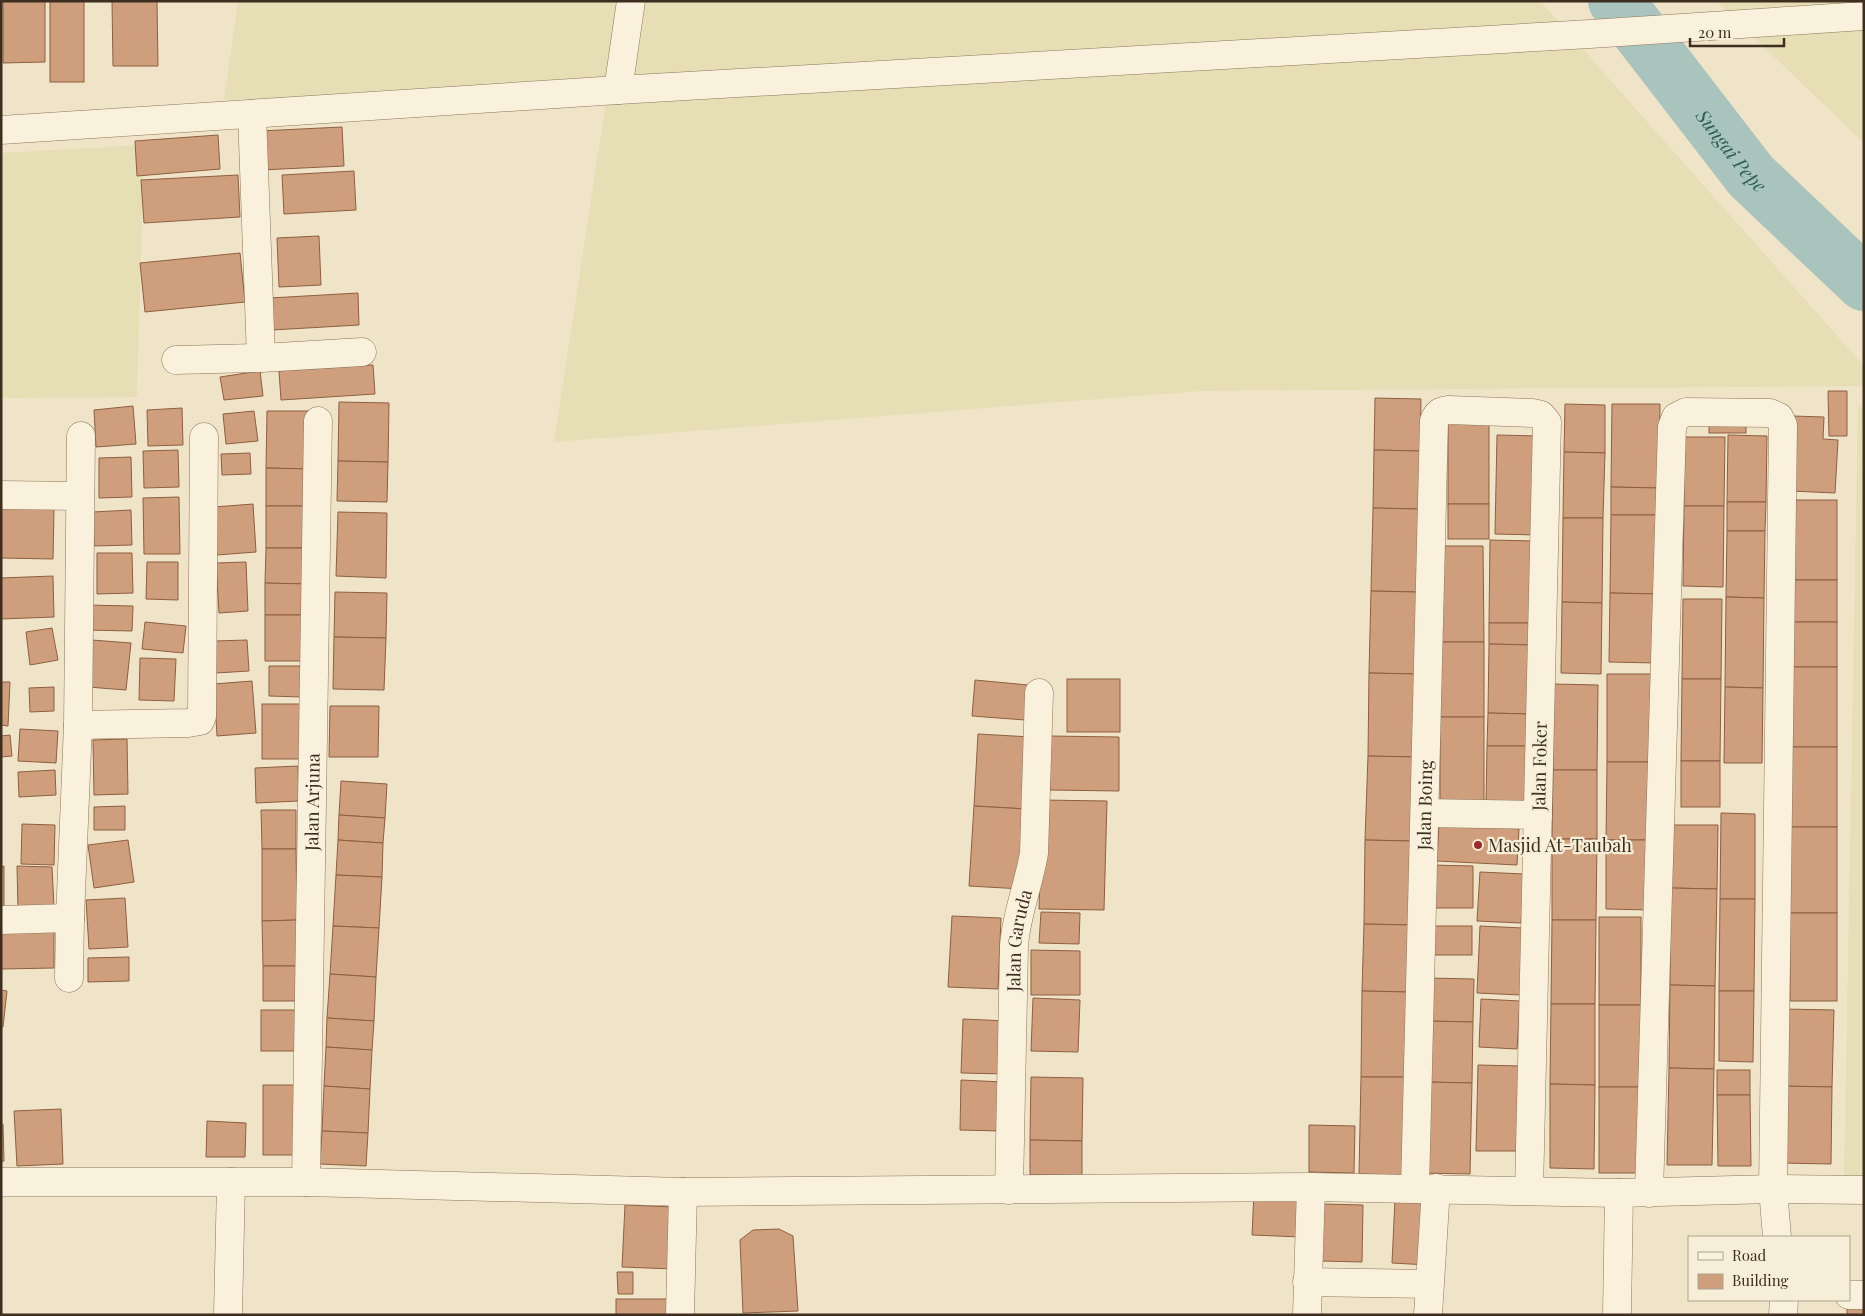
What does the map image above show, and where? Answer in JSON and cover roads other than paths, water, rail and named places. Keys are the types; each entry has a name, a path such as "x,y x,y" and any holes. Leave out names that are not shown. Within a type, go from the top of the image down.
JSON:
{"street":[{"path":"618,90 631,1"},
{"path":"1,130 618,90 1590,34 1864,16"},
{"path":"252,114 261,358"},
{"path":"176,360 261,358 362,352"},
{"name":"Jalan Boing","path":"1428,1315 1429,1284 1425,1189 1425,813 1434,421 1442,410 1532,413 1541,415 1547,422 1548,432"},
{"path":"1649,1193 1672,426 1676,417 1686,412 1770,413 1779,417 1783,426 1773,1189 1777,1236"},
{"name":"Jalan Arjuna","path":"306,1182 318,421"},
{"name":"Jalan Foker","path":"1529,1191 1548,432"},
{"path":"69,978 78,725 81,436"},
{"path":"78,725 188,723 200,721 202,716 204,437"},
{"path":"1,495 80,496"},
{"name":"Jalan Garuda","path":"1009,1190 1014,946 1015,930 1031,873 1034,853 1039,693"},
{"path":"1425,813 1538,815"},
{"path":"1,920 70,918"},
{"path":"1,1182 306,1182 683,1192 1312,1187 1619,1193 1773,1189 1864,1190"},
{"path":"228,1315 231,1182"},
{"path":"1307,1315 1312,1187"},
{"path":"680,1315 683,1192"},
{"path":"1617,1315 1619,1193"},
{"path":"1307,1282 1429,1284"},
{"path":"1850,1295 1864,1295"},
{"path":"1783,1315 1784,1301"}],"waterway":[{"name":"Sungai Pepe","path":"1616,1 1751,176 1864,283"}],"place":[{"name":"Masjid At-Taubah","path":"1478,845"}]}
